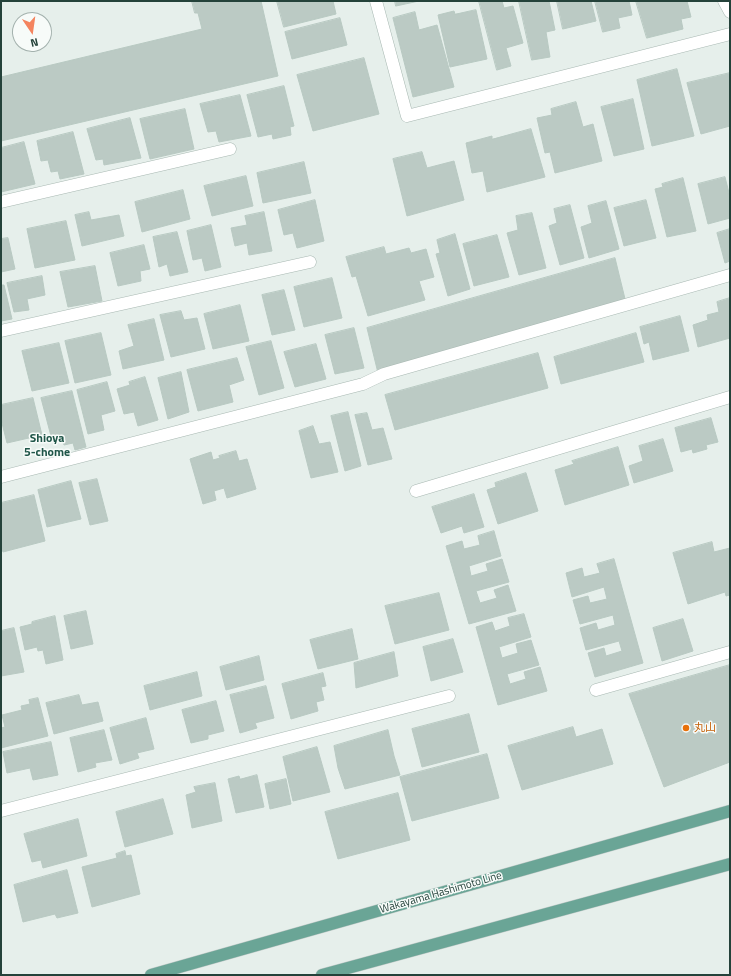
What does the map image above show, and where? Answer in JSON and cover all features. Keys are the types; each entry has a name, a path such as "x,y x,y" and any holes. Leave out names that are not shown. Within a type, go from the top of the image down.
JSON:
{"main road":[{"name":"Wakayama Hashimoto Line","path":"151,975 730,811"},
{"path":"322,975 730,864"}],"street":[{"path":"376,1 407,116 730,34"},
{"path":"724,1 730,12"},
{"path":"1,202 230,149"},
{"path":"1,331 310,262"},
{"path":"1,477 363,384 384,374 730,275"},
{"path":"416,491 730,397"},
{"path":"596,690 730,652"},
{"path":"1,811 449,696"}],"building":[{"path":"192,1 261,1 278,76 1,141 1,77 202,29 198,13 195,13"},
{"path":"277,1 333,1 336,14 284,27"},
{"path":"395,1 419,1 396,6"},
{"path":"479,1 502,1 504,8 513,6 523,43 506,48 511,66 497,70"},
{"path":"519,1 549,1 555,30 546,32 550,57 532,60"},
{"path":"557,1 591,1 596,21 563,29"},
{"path":"595,1 629,1 632,15 618,18 620,28 603,32"},
{"path":"636,1 687,1 691,17 681,19 683,29 647,38"},
{"path":"476,10 487,59 450,67 438,15 454,11 455,14"},
{"path":"415,12 419,30 437,25 454,87 413,97 393,18"},
{"path":"340,18 347,45 292,59 285,32"},
{"path":"364,58 379,114 313,131 297,75"},
{"path":"677,69 694,136 652,146 637,80"},
{"path":"730,73 730,126 701,134 687,83"},
{"path":"284,86 294,126 290,127 291,135 273,139 272,134 258,137 247,95"},
{"path":"240,95 251,136 219,142 216,131 208,132 200,104"},
{"path":"633,99 644,149 614,156 601,107"},
{"path":"576,102 583,127 593,124 602,161 555,173 550,152 545,153 537,118 552,115 551,109"},
{"path":"185,109 194,149 150,159 140,119"},
{"path":"130,118 141,158 104,165 103,159 96,160 87,129"},
{"path":"531,129 545,177 487,192 483,171 472,173 466,143 492,136 492,139"},
{"path":"73,132 84,174 60,179 58,171 51,172 48,160 41,161 37,141"},
{"path":"24,142 35,184 1,192 1,148"},
{"path":"422,152 427,168 454,161 464,200 407,216 393,159"},
{"path":"304,162 311,193 263,203 257,173"},
{"path":"246,176 253,206 212,216 204,186"},
{"path":"725,177 730,197 730,218 708,224 698,184"},
{"path":"683,178 696,231 667,237 655,189 663,187 662,184"},
{"path":"183,190 190,219 142,232 135,202"},
{"path":"315,200 324,241 297,248 293,233 284,235 278,210"},
{"path":"646,200 656,238 624,246 614,208"},
{"path":"606,201 619,249 589,258 581,227 592,223 588,206"},
{"path":"570,205 584,258 560,265 549,226 557,223 554,209"},
{"path":"89,212 91,220 119,215 124,236 82,246 75,215"},
{"path":"264,212 272,251 249,255 247,243 235,246 231,228 247,225 245,216"},
{"path":"532,213 546,268 519,275 507,233 518,230 516,216"},
{"path":"66,221 75,260 35,268 27,229"},
{"path":"211,225 221,267 205,271 202,258 193,260 187,231"},
{"path":"730,229 730,261 725,263 717,233"},
{"path":"177,232 188,272 170,276 167,264 159,267 153,237"},
{"path":"455,234 470,289 448,296 436,254 440,253 437,240"},
{"path":"497,235 509,277 474,286 463,244"},
{"path":"8,238 15,269 1,272 1,239"},
{"path":"144,245 150,269 140,271 141,281 118,286 110,253"},
{"path":"384,247 386,254 409,248 411,253 426,249 434,277 419,281 425,300 368,316 356,276 352,277 346,257"},
{"path":"615,258 626,303 378,373 367,328"},
{"path":"95,266 102,301 68,307 60,272"},
{"path":"42,276 45,295 27,299 29,310 14,312 7,283"},
{"path":"332,278 342,318 304,327 294,287"},
{"path":"1,285 4,285 12,319 1,321"},
{"path":"284,290 295,330 272,335 262,295"},
{"path":"730,298 730,338 698,347 693,325 708,320 707,315 719,312 717,302"},
{"path":"240,305 249,341 213,349 204,314"},
{"path":"181,311 184,320 197,318 205,349 171,357 160,315"},
{"path":"680,316 689,351 653,360 649,342 644,344 640,327"},
{"path":"154,319 164,360 123,369 119,351 134,346 128,325"},
{"path":"354,328 364,368 335,374 325,335"},
{"path":"101,333 111,375 75,383 65,341"},
{"path":"636,333 644,362 561,384 554,357"},
{"path":"271,341 284,388 259,395 246,347"},
{"path":"59,343 69,383 32,391 22,351"},
{"path":"316,344 326,379 295,387 284,352"},
{"path":"538,353 548,388 395,430 385,395"},
{"path":"237,358 244,380 229,385 233,402 198,411 187,370"},
{"path":"181,372 189,412 168,419 158,378"},
{"path":"145,377 158,420 138,426 134,412 124,414 117,389 130,385 129,382"},
{"path":"107,382 115,411 101,415 104,430 88,434 77,390"},
{"path":"72,391 86,447 75,450 73,443 64,445 62,437 52,440 41,398"},
{"path":"33,398 42,435 7,443 1,419 1,405"},
{"path":"348,412 361,466 345,471 331,416"},
{"path":"367,413 372,430 383,428 392,459 368,465 355,415"},
{"path":"711,418 718,442 706,445 707,449 693,453 692,449 681,452 675,428"},
{"path":"313,426 319,444 330,442 338,472 311,478 299,431"},
{"path":"663,439 673,471 634,483 629,466 643,461 639,446"},
{"path":"618,447 629,485 565,505 555,470 574,464 572,461"},
{"path":"236,451 239,461 247,459 256,489 227,498 224,488 214,491 216,500 203,504 190,459 211,452 213,460 220,458 219,456"},
{"path":"526,473 538,511 498,524 487,490 496,487 495,483"},
{"path":"97,479 108,521 90,525 79,483"},
{"path":"71,481 81,519 47,527 38,490"},
{"path":"474,494 484,527 464,533 462,526 441,533 432,507"},
{"path":"34,495 45,541 3,552 1,545 1,503"},
{"path":"494,531 501,556 469,566 471,576 488,571 486,564 502,559 509,582 476,591 480,603 497,598 494,590 508,585 516,611 469,624 446,546 462,541 464,549 480,545 478,536"},
{"path":"712,542 714,552 730,548 730,595 726,596 725,592 688,604 673,553"},
{"path":"614,559 643,663 595,677 588,653 604,648 606,656 622,651 619,641 586,650 580,628 596,623 598,630 615,625 613,615 580,624 573,600 588,596 590,603 607,599 604,587 572,597 566,573 582,568 584,577 600,573 597,564"},
{"path":"439,593 449,630 395,644 385,606"},
{"path":"86,611 93,644 71,649 64,616"},
{"path":"524,614 531,637 499,647 502,658 518,653 516,644 531,640 539,665 507,674 510,684 526,679 524,672 540,667 547,691 498,705 476,627 492,622 495,631 510,626 508,618"},
{"path":"55,616 63,660 46,664 43,650 38,651 37,647 25,650 20,627"},
{"path":"683,619 693,651 662,661 653,628"},
{"path":"14,628 24,672 1,676 1,631"},
{"path":"352,629 358,659 318,669 310,640"},
{"path":"453,639 463,672 431,681 423,647"},
{"path":"394,652 398,676 356,688 354,663"},
{"path":"259,656 264,680 226,690 220,667"},
{"name":"丸山","path":"730,665 730,762 664,787 629,694"},
{"path":"197,672 202,696 150,710 144,686"},
{"path":"323,673 326,686 321,687 324,700 316,702 318,711 291,719 282,684"},
{"path":"266,686 274,718 255,723 257,728 240,733 230,695"},
{"path":"79,695 82,705 98,702 103,721 54,734 46,703"},
{"path":"38,698 48,736 1,748 1,728 5,727 2,715 22,710 21,706 30,704 29,700"},
{"path":"216,701 224,731 208,735 208,739 191,743 182,710"},
{"path":"469,714 479,752 422,767 412,729"},
{"path":"146,718 154,749 137,753 139,758 120,764 110,728"},
{"path":"573,727 576,737 602,729 613,764 522,790 508,746"},
{"path":"104,730 112,760 95,763 96,767 78,772 70,738"},
{"path":"388,730 400,775 345,789 338,768 334,746"},
{"path":"51,742 58,775 33,780 30,768 7,773 3,752"},
{"path":"317,747 330,792 293,801 283,757"},
{"path":"487,754 499,798 412,821 400,777"},
{"path":"257,775 264,807 236,813 228,779 239,776 240,779"},
{"path":"286,779 291,804 270,809 265,784"},
{"path":"215,783 222,821 192,828 186,795 196,792 194,787"},
{"path":"398,793 410,840 338,859 325,812"},
{"path":"163,799 173,834 125,847 116,812"},
{"path":"78,819 87,856 43,868 41,860 32,862 24,834"},
{"path":"125,851 126,856 131,855 140,894 92,907 82,867 117,858 116,854"},
{"path":"67,870 78,913 57,918 55,914 23,922 14,885"}],"place":[{"name":"丸山","path":"686,728"}],"district":[{"name":"Shioya 5-chome","path":"47,446"}]}
